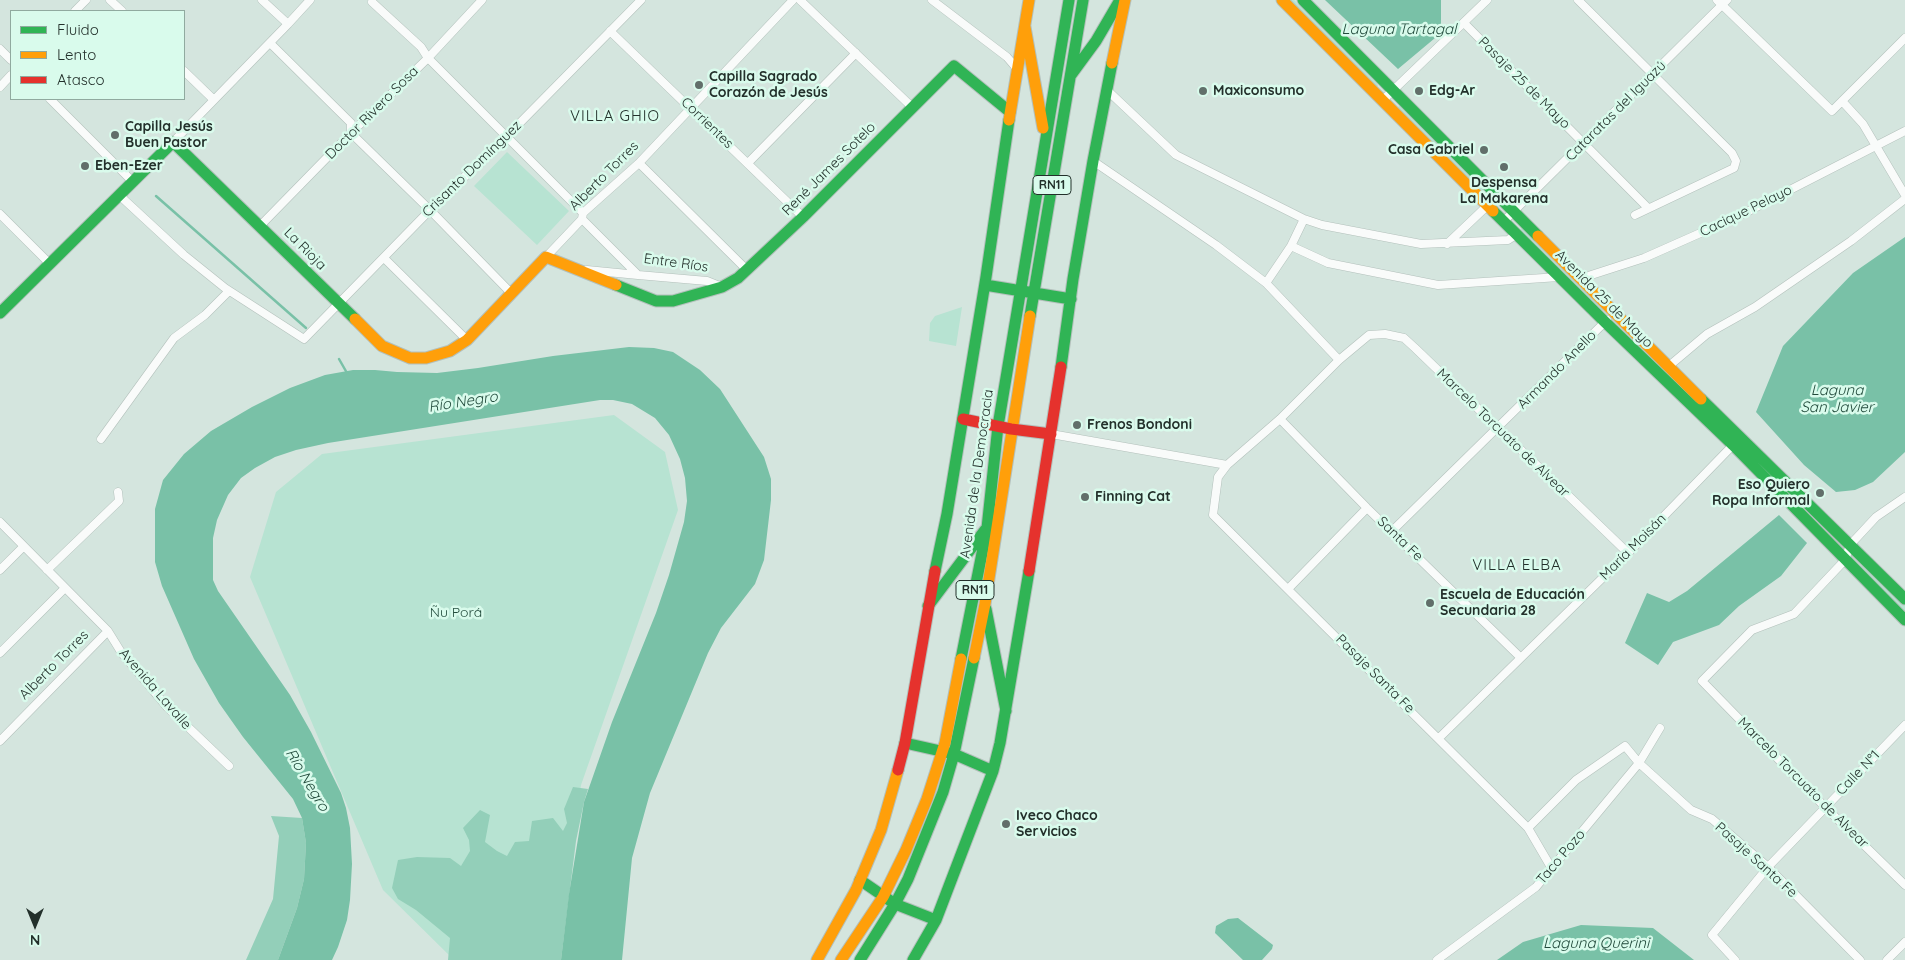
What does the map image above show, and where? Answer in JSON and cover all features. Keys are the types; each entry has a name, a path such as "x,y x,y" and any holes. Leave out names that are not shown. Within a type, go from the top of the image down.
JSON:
{"main road":[{"name":"Avenida de la Democracia","path":"818,960 860,880 881,830 904,743 963,419 1029,0"},
{"name":"Avenida de la Democracia","path":"842,960 883,897 906,850 927,799 947,733 987,528 998,426 1069,0"},
{"name":"Avenida de la Democracia","path":"860,960 895,904 920,852 943,792 954,754 985,604 1011,429 1083,0"},
{"path":"1069,78 1096,41 1120,0"},
{"path":"913,960 936,920 993,771 1006,711 1093,161 1124,0"},
{"name":"Avenida 25 de Mayo","path":"1282,0 1604,322 1850,545 1905,599"},
{"name":"Avenida 25 de Mayo","path":"1303,0 1669,366 1845,560 1905,620"},
{"name":"RN11","path":"1025,27 1040,104 1044,151"},
{"name":"René James Sotelo","path":"722,287 738,278 803,217 954,66 1010,112"},
{"path":"0,313 173,142"},
{"name":"La Rioja","path":"173,142 382,346 410,358 426,358"},
{"name":"Alberto Torres","path":"426,358 450,351 467,340 546,257"},
{"name":"Entre Ríos","path":"546,257 656,301 673,301 722,287"},
{"path":"985,285 1071,299"},
{"path":"963,419 1011,429 1051,434"},
{"path":"928,606 987,528"},
{"path":"985,604 1006,711"},
{"path":"904,743 954,754 993,771"},
{"path":"860,880 895,904 936,920"}],"street":[{"path":"76,10 86,0"},
{"path":"110,0 121,10"},
{"path":"262,0 288,24"},
{"path":"173,142 310,0"},
{"name":"Doctor Rivero Sosa","path":"260,226 428,58 482,0"},
{"name":"Crisanto Domínguez","path":"229,291 304,339 430,210 506,137 610,30 642,0"},
{"name":"Alberto Torres","path":"546,257 583,216 639,163 690,106 793,0"},
{"path":"800,0 912,107"},
{"path":"932,0 1007,57 1018,70"},
{"path":"1382,101 1487,0"},
{"path":"1578,0 1732,153 1736,161 1734,168 1634,215"},
{"name":"Entre Ríos","path":"372,2 421,47 428,58 583,216 638,275 707,281 722,287"},
{"path":"1722,2 1832,111 1905,38"},
{"name":"Cataratas del Iguazú","path":"1504,221 1653,74 1722,2"},
{"name":"Pasaje 25 de Mayo","path":"1464,23 1648,208"},
{"name":"Corrientes","path":"610,30 803,217"},
{"path":"270,43 351,123 351,133 511,293"},
{"path":"0,49 10,59"},
{"path":"748,163 856,52"},
{"path":"185,72 214,100"},
{"path":"0,87 10,76"},
{"path":"1107,90 1176,155 1304,219 1322,225 1421,244 1508,240 1517,234"},
{"path":"51,100 132,181"},
{"path":"1669,366 1707,334 1762,302 1851,241 1905,197 1863,124 1842,101"},
{"name":"Cacique Pelayo","path":"1582,278 1644,258 1741,215 1905,131"},
{"path":"1051,434 1227,465 1280,420 1339,360 1266,282 1216,245 1093,161"},
{"path":"639,163 747,270"},
{"path":"100,439 174,338 205,315 229,291 184,255 119,195"},
{"path":"1447,244 1487,206"},
{"path":"0,214 50,264"},
{"path":"1266,282 1291,246 1304,219"},
{"path":"1291,246 1328,263 1438,285 1559,277"},
{"path":"384,258 467,340"},
{"path":"579,270 638,275"},
{"name":"Armando Anello","path":"1392,531 1614,313"},
{"name":"Marcelo Torcuato de Alvear","path":"1339,360 1368,335 1385,334 1404,338 1628,553"},
{"name":"Santa Fe","path":"1280,420 1520,657"},
{"name":"María Moisán","path":"1439,738 1628,553 1737,442"},
{"name":"Pasaje Santa Fe","path":"1227,465 1218,477 1213,515 1289,588 1528,828 1552,869"},
{"path":"47,570 119,501 118,492"},
{"path":"1845,560 1850,545 1876,517 1905,497"},
{"path":"1289,588 1367,508"},
{"name":"Avenida Lavalle","path":"0,522 108,631 121,652 167,707 229,766"},
{"path":"0,570 23,547"},
{"name":"Marcelo Torcuato de Alvear","path":"1845,560 1794,614 1752,630 1702,680 1905,885"},
{"path":"0,653 64,588"},
{"name":"Alberto Torres","path":"1,736 108,631"},
{"name":"Calle N°1","path":"1735,960 1712,935 1768,867 1905,725"},
{"name":"Taco Pozo","path":"1437,960 1536,887 1639,763 1660,728"},
{"name":"Pasaje Santa Fe","path":"1528,828 1576,780 1625,746 1639,763 1691,810 1712,819 1768,867 1860,960"},
{"path":"1887,960 1905,942"}],"green space":[{"path":"1288,0 1294,0 1377,82 1378,86 1376,86"},
{"path":"1401,104 1498,202 1494,205 1397,108"},
{"path":"507,152 569,211 537,245 474,186"},
{"path":"1524,226 1605,308 1601,312 1520,230"},
{"path":"962,307 956,346 929,341 930,323 935,316"},
{"name":"Ñu Porá","path":"614,415 665,452 678,510 581,785 556,960 454,960 383,890 250,577 276,492 322,454"},
{"path":"1863,564 1905,606 1905,613 1860,568"}],"shaded area":[{"path":"573,787 588,789 576,841 561,960 448,960 450,938 416,910 398,899 392,888 398,860 417,857 450,858 461,866 470,851 469,840 463,828 480,810 490,815 485,842 507,856 515,842 529,841 532,821 553,818 563,831 567,823 564,809"},
{"path":"271,816 302,818 306,843 304,879 297,908 278,960 246,960 273,899 279,836"}],"water":[{"name":"Laguna Tartagal","path":"1325,0 1441,0 1441,33 1398,69"},
{"name":"Laguna San Javier","path":"1905,237 1905,452 1873,482 1855,490 1836,492 1804,465 1756,412 1783,346 1853,273"},
{"name":"Río Negro","path":"629,347 654,348 673,352 700,370 720,389 764,457 771,479 771,500 764,560 755,584 721,628 708,653 650,793 632,858 622,960 561,960 569,894 584,802 612,722 656,613 684,522 687,501 685,478 680,459 669,435 655,418 632,404 613,400 600,400 328,443 296,450 275,457 255,468 241,478 228,495 217,520 213,538 213,580 218,591 290,695 311,732 341,793 350,828 352,864 350,900 347,920 332,960 278,960 297,908 304,879 306,843 302,818 293,799 243,737 219,703 194,659 162,586 155,562 155,509 163,480 184,454 211,431 290,388 325,375 353,370 437,373"},
{"path":"1779,515 1807,543 1781,576 1739,606 1719,625 1673,642 1658,665 1625,643 1647,593 1669,602 1687,591"},
{"path":"1238,918 1273,945 1272,949 1262,960 1243,960 1215,933 1216,926 1228,919"},
{"name":"Laguna Querini","path":"1581,925 1653,928 1694,960 1497,960 1523,942"}],"waterway":[{"path":"156,196 306,328"},
{"path":"339,359 347,373"}],"traffic: fast":[{"path":"961,659 987,528 998,426 1069,0"},
{"path":"1030,316 1083,0"},
{"path":"1071,75 1096,41 1120,0"},
{"path":"1303,0 1538,236"},
{"path":"1061,367 1073,279 1112,63"},
{"path":"616,285 656,301 673,301 722,287 738,278 803,217 954,66 1010,112"},
{"path":"935,571 947,514 986,277 1009,120"},
{"path":"0,313 173,142 355,319"},
{"path":"1493,211 1733,445 1905,620"},
{"path":"985,285 1071,299"},
{"path":"1701,399 1905,599"},
{"path":"928,606 985,530"},
{"path":"913,960 936,920 993,771 1000,743 1029,571"},
{"path":"986,609 1006,711"},
{"path":"860,960 895,904 908,879 943,792 954,754 974,658"},
{"path":"905,743 954,754 993,771"},
{"path":"860,880 895,904 936,920"}],"traffic: slow":[{"path":"1009,120 1029,0"},
{"path":"1112,63 1125,0"},
{"path":"1282,0 1493,211"},
{"path":"1025,27 1043,128"},
{"path":"1538,236 1701,399"},
{"path":"355,319 382,346 410,358 426,358 450,351 467,340 546,257 616,285"},
{"path":"974,658 985,604 1030,316"},
{"path":"841,960 883,897 906,850 927,799 945,743 961,659"},
{"path":"817,960 856,890 881,830 898,770"}],"traffic: jam":[{"path":"1029,571 1061,367"},
{"path":"963,419 1011,429 1051,434"},
{"path":"898,770 905,743 935,571"}],"place":[{"name":"Capilla Sagrado Corazón de Jesús","path":"699,85"},
{"name":"Maxiconsumo","path":"1203,91"},
{"name":"Edg-Ar","path":"1419,91"},
{"name":"Capilla Jesús Buen Pastor","path":"115,135"},
{"name":"Casa Gabriel","path":"1484,150"},
{"name":"Eben-Ezer","path":"85,166"},
{"name":"Despensa La Makarena","path":"1504,167"},
{"name":"Frenos Bondoni","path":"1077,425"},
{"name":"Eso Quiero Ropa Informal","path":"1820,493"},
{"name":"Finning Cat","path":"1085,497"},
{"name":"Escuela de Educación Secundaria 28","path":"1430,603"},
{"name":"Iveco Chaco Servicios","path":"1006,824"}],"district":[{"name":"VILLA GHIO","path":"615,116"},
{"name":"VILLA ELBA","path":"1517,565"}]}
